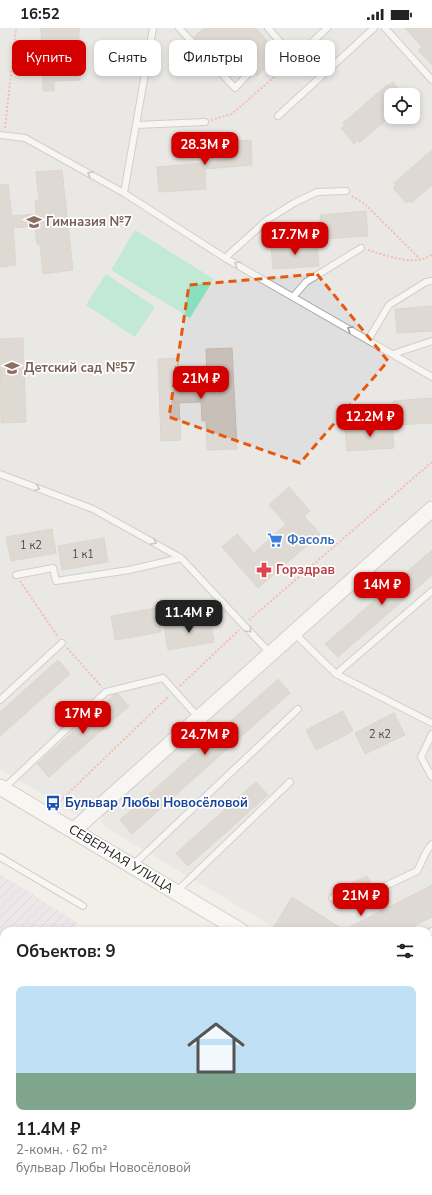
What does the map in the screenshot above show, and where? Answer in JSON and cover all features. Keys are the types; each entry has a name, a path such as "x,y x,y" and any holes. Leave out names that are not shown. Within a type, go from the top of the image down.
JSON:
{"street":[{"path":"74,830 432,509"},
{"name":"СЕВЕРНАЯ УЛИЦА","path":"2,788 234,927"}],"lane":[{"path":"124,192 153,28"},
{"path":"179,28 190,40"},
{"path":"268,28 278,40"},
{"path":"314,40 327,28"},
{"path":"278,116 374,28"},
{"path":"385,28 432,80"},
{"path":"224,76 235,88 246,76"},
{"path":"136,125 205,122"},
{"path":"2,135 25,138 124,192 225,258 432,377"},
{"path":"225,258 267,220 294,203 317,192 346,191"},
{"path":"293,297 306,282 361,248"},
{"path":"368,340 389,305 426,282 432,281"},
{"path":"393,354 432,341"},
{"path":"0,474 93,509 181,558 271,654"},
{"path":"16,575 53,568 56,581 129,570 181,558"},
{"path":"336,674 432,591"},
{"path":"294,633 336,674 432,723"},
{"path":"0,700 62,643"},
{"path":"2,788 106,692 163,678 199,718"},
{"path":"132,866 298,709"},
{"path":"432,734 421,758 432,777"},
{"path":"176,892 290,782"},
{"path":"332,898 340,903 348,904 416,871 422,862 426,850 432,844"},
{"path":"0,857 83,906"}],"path":[{"path":"2,135 16,28"},
{"path":"205,122 232,114 276,76"},
{"path":"346,191 365,204 420,259"},
{"path":"361,248 402,260 428,258 432,254"},
{"path":"46,814 244,625 432,462"}],"highlighted area":[{"path":"317,274 388,361 300,463 169,417 189,285"}],"shaded area":[{"path":"0,28 432,28 432,506 89,808 76,814 0,769"},
{"path":"432,510 432,927 273,927 105,827 101,821 103,813"},
{"path":"0,874 78,923 75,927 0,927"}],"green space":[{"path":"135,230 214,279 190,318 111,270"},
{"path":"106,274 155,307 135,337 86,305"}],"building":[{"path":"41,28 79,28 79,40 41,40"},
{"path":"204,28 256,28 266,40 265,69 257,76 257,40 197,40 194,37"},
{"path":"405,28 432,28 432,65 418,50 422,47"},
{"path":"43,76 80,76 80,80 54,81 54,91 43,91"},
{"path":"393,82 398,88 384,88 384,122 359,143 358,140 354,144 341,128 345,125 343,123 388,84 389,85"},
{"path":"251,140 252,165 205,169 206,189 159,192 157,167 204,163 203,143"},
{"path":"432,150 432,185 411,203 409,201 406,203 393,188 396,185 394,183"},
{"name":"Гимназия №7","path":"62,170 73,270 43,274 40,244 37,244 35,226 13,228 16,265 0,267 0,185 8,184 12,216 36,214 35,201 39,201 36,172"},
{"path":"366,211 368,236 321,239 320,215"},
{"path":"317,242 319,266 273,269 271,245"},
{"path":"432,306 432,331 397,333 395,309"},
{"name":"Детский сад №57","path":"23,338 26,422 1,423 0,339"},
{"path":"232,348 237,449 207,450 206,420 202,421 201,402 179,403 181,440 161,441 158,359 178,358 179,391 204,390 203,377 207,377 206,349"},
{"path":"432,398 432,423 395,425 393,401"},
{"path":"392,424 394,448 347,451 345,427"},
{"path":"289,487 310,511 304,516 320,534 258,588 222,547 237,534 254,553 286,524 269,505"},
{"path":"52,529 56,553 11,561 6,537"},
{"path":"104,538 108,562 62,570 58,546"},
{"path":"432,550 432,575 338,657 325,644"},
{"path":"157,608 161,632 115,640 111,616"},
{"path":"210,618 214,642 168,650 164,626"},
{"path":"58,660 70,674 0,736 0,712"},
{"path":"278,679 290,693 132,834 120,820"},
{"path":"115,694 118,694 129,706 49,777 37,764"},
{"path":"343,711 353,731 316,750 306,730"},
{"path":"394,713 405,735 365,754 355,733"},
{"path":"256,782 268,795 188,866 176,853"},
{"path":"367,876 372,886 344,899 339,889"},
{"path":"432,885 432,917 412,927 350,927"},
{"path":"292,897 339,927 274,927"}],"place":[{"name":"Гимназия №7","path":"34,222"},
{"name":"Детский сад №57","path":"12,368"},
{"name":"Фасоль","path":"275,540"},
{"name":"Горздрав","path":"264,570"},
{"name":"Бульвар Любы Новосёловой","path":"53,803"}]}
